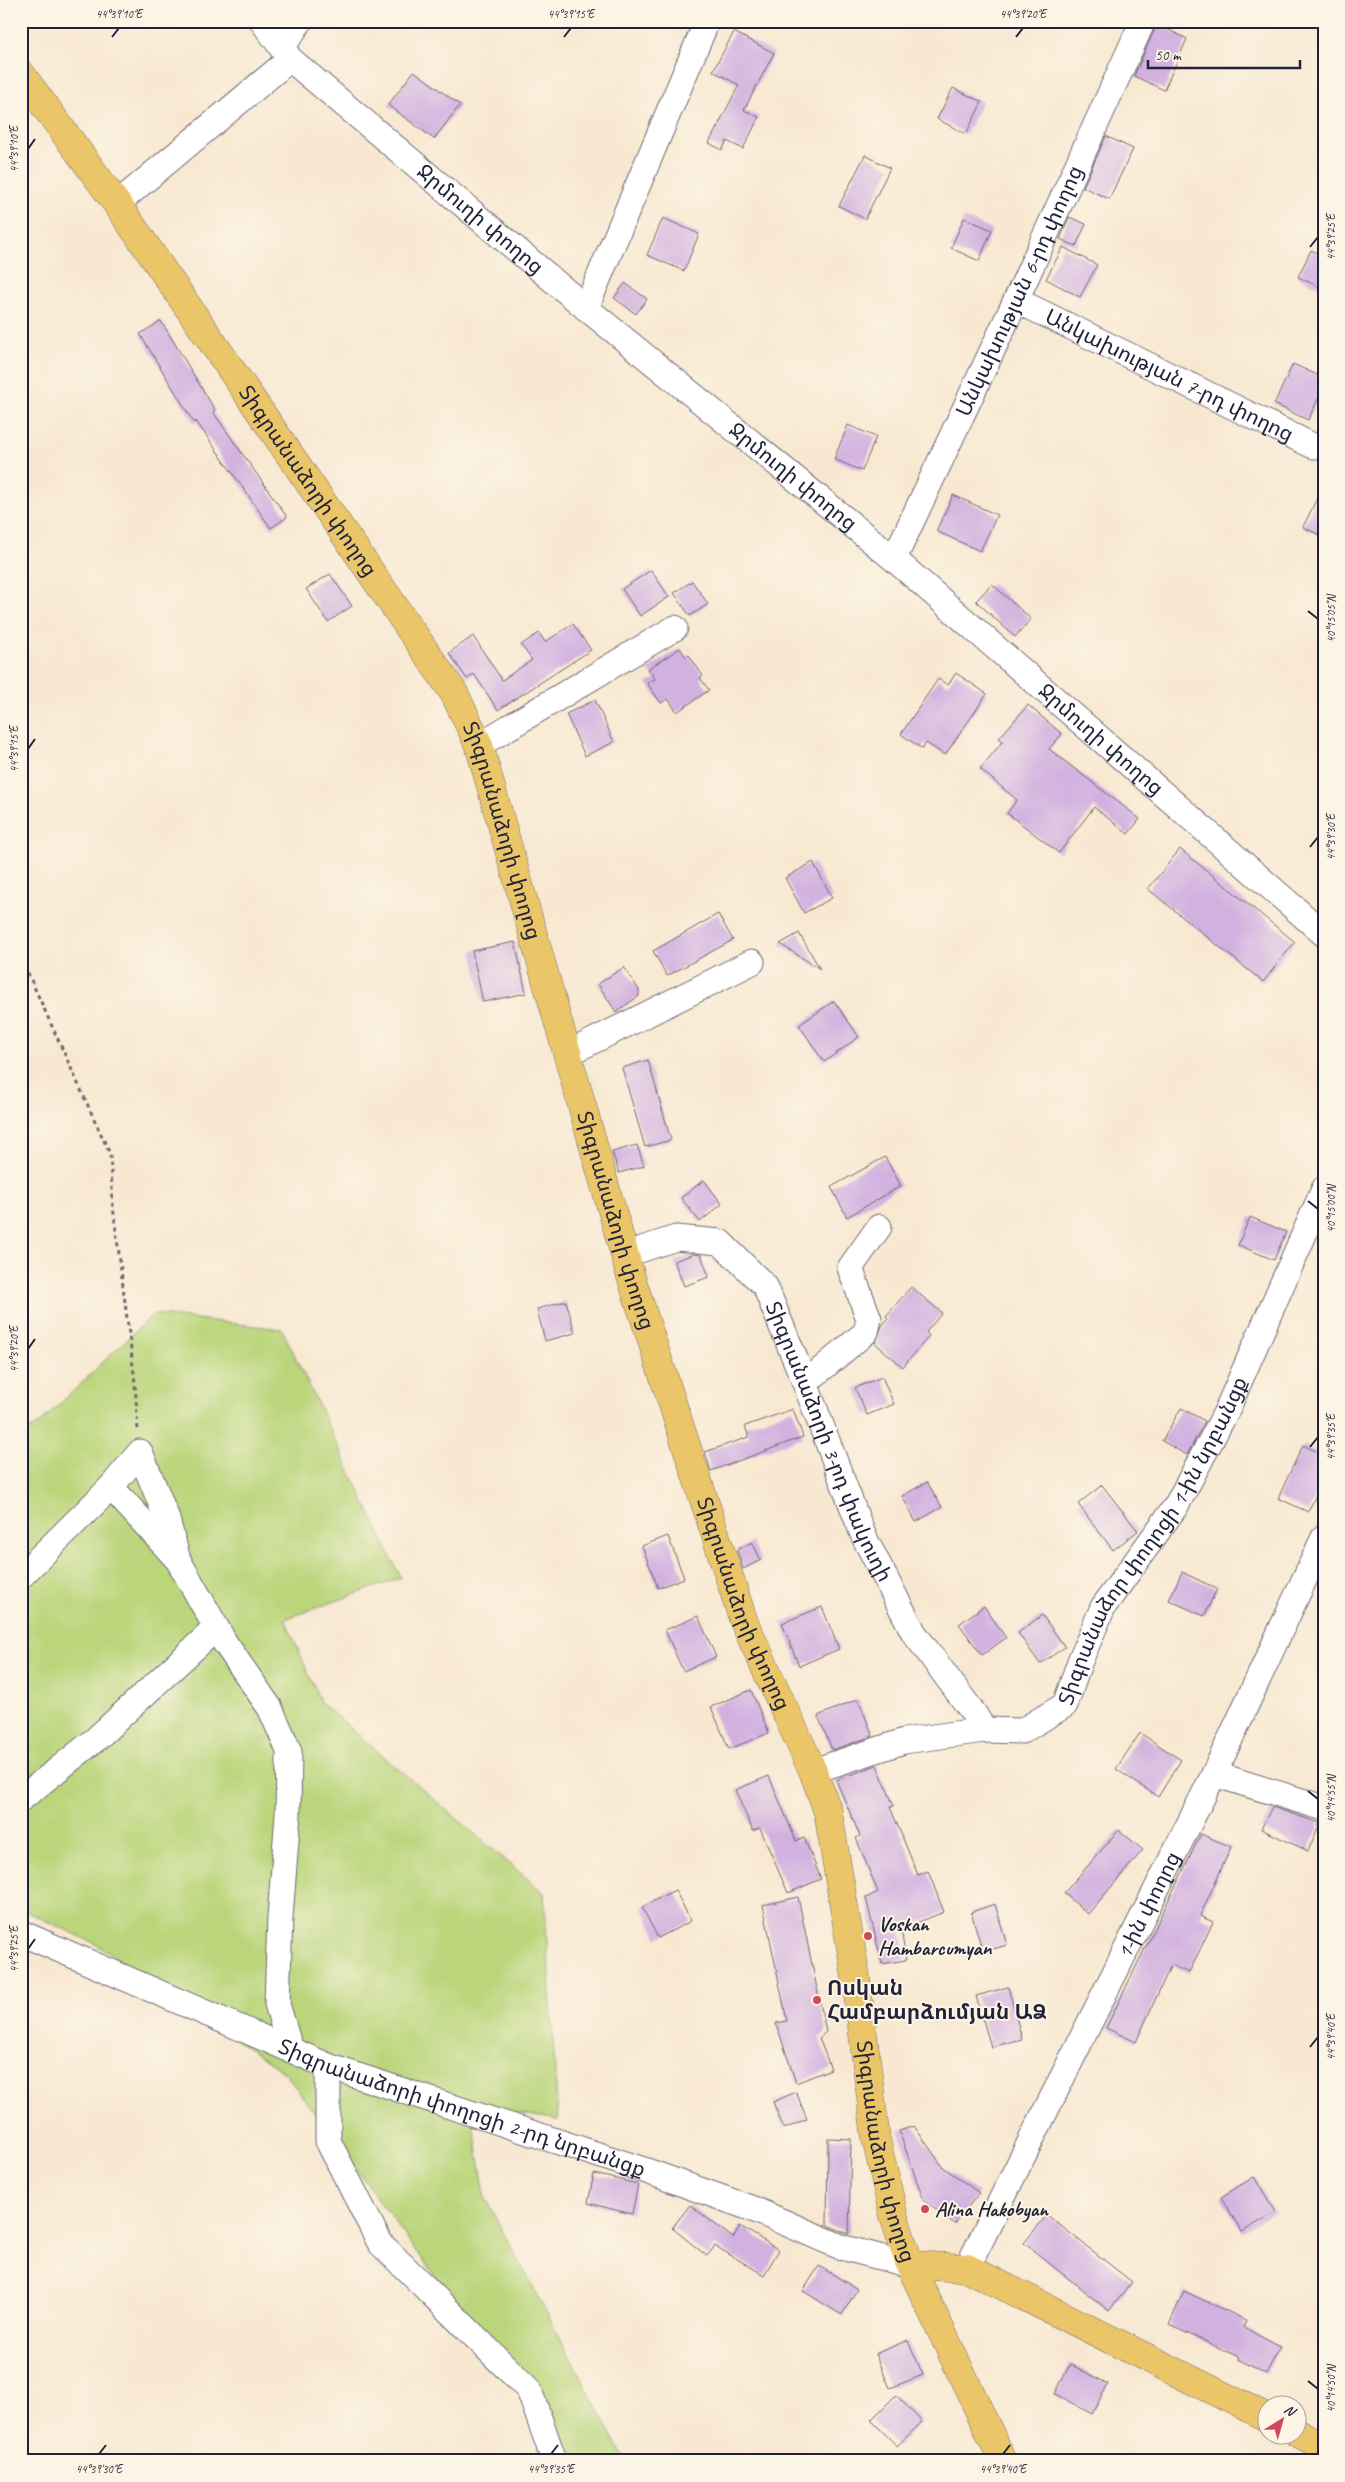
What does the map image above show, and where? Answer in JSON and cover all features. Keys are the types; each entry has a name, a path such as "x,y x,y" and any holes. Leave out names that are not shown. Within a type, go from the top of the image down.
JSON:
{"main road":[{"name":"Տիգրանաձորի փողոց","path":"21,74 117,204 454,693 480,745 569,1053 624,1255 744,1622 813,1771 828,1812 856,1978 876,2138 894,2217 910,2265 1003,2461"},
{"path":"910,2265 967,2268 1258,2413"},
{"path":"1308,2438 1324,2447"}],"street":[{"name":"Ջրմուղի փողոց","path":"262,21 286,53 586,308 894,560 1324,934"},
{"path":"117,204 286,53 300,21"},
{"path":"586,308 708,21"},
{"name":"Անկախության 6-րդ փողոց","path":"894,560 1016,300 1143,21"},
{"name":"Անկախության 7-րդ փողոց","path":"1016,300 1312,446 1324,446"},
{"path":"480,745 675,628"},
{"path":"569,1053 752,962"},
{"name":"Տիգրանաձոր փողոցի 1-ին նրբանցք","path":"813,1771 904,1741 984,1730 1022,1730 1065,1705 1080,1661 1103,1608 1176,1506 1226,1412 1324,1189"},
{"path":"805,1382 866,1332 869,1320 850,1268 879,1227"},
{"name":"Տիգրանաձորի 3-րդ փակուղի","path":"624,1255 676,1238 720,1242 765,1286 805,1382 864,1537 914,1634 975,1715 984,1730"},
{"path":"21,1576 111,1487 140,1452 166,1516 178,1560"},
{"path":"111,1487 178,1560 216,1628 270,1708 289,1751 288,1814 280,1917 277,2004 290,2048"},
{"name":"1-ին փողոց","path":"967,2268 1214,1774 1324,1537"},
{"path":"21,1799 96,1739 216,1628"},
{"path":"1214,1774 1324,1808"},
{"name":"Տիգրանաձորի փողոցի 2-րդ նրբանցք","path":"21,1933 328,2066 653,2173 753,2208 841,2247 910,2265"},
{"path":"328,2066 328,2141 380,2243 529,2390 553,2457 552,2461"}],"path":[{"path":"21,958 110,1154 114,1215 135,1382 140,1452"}],"green space":[{"path":"153,1314 282,1329 401,1578 285,1619 321,1703 544,1893 558,2120 470,2105 486,2200 626,2461 534,2461 545,2425 285,2073 94,1943 21,1909 21,1434 39,1424"}],"building":[{"path":"1157,24 1187,39 1164,90 1134,76"},
{"path":"734,32 774,53 744,110 759,117 743,149 727,141 722,150 709,143 739,85 713,71"},
{"path":"414,71 460,105 434,139 388,105"},
{"path":"953,88 982,102 966,134 937,119"},
{"path":"1106,136 1133,149 1109,199 1083,187"},
{"path":"865,155 890,168 865,219 839,206"},
{"path":"1069,217 1086,224 1076,246 1060,239"},
{"path":"663,218 699,234 684,271 647,255"},
{"path":"964,218 992,230 979,261 951,248"},
{"path":"1063,247 1097,265 1080,297 1046,279"},
{"path":"1311,250 1324,256 1324,289 1298,277"},
{"path":"625,283 647,299 636,314 614,298"},
{"path":"161,321 215,410 213,412 287,517 271,528 196,421 194,423 140,334"},
{"path":"1293,364 1324,378 1324,387 1308,420 1274,404"},
{"path":"848,425 876,437 862,471 834,459"},
{"path":"1324,484 1324,537 1303,527"},
{"path":"953,495 997,515 980,551 936,531"},
{"path":"651,570 669,597 640,616 622,589"},
{"path":"330,574 352,606 328,622 306,589"},
{"path":"692,581 708,604 690,616 674,593"},
{"path":"992,584 1031,619 1015,637 976,601"},
{"path":"573,624 591,650 498,710 474,674 467,679 449,653 473,636 502,680 532,660 521,645 539,633 545,642"},
{"path":"680,648 686,657 689,655 703,676 700,678 709,690 677,712 668,699 661,703 647,683 655,679 648,669"},
{"path":"956,673 987,694 945,755 926,743 922,749 901,734 938,679 948,685"},
{"path":"595,700 614,742 585,756 566,714"},
{"path":"1028,705 1062,734 1049,749 1140,819 1128,834 1094,807 1059,853 1007,813 1017,800 980,769 1003,741 999,738"},
{"path":"1180,849 1295,942 1263,982 1148,889"},
{"path":"813,862 832,898 804,913 785,878"},
{"path":"718,914 733,940 667,976 653,951"},
{"path":"799,933 820,969 780,944"},
{"path":"515,942 526,993 483,1002 472,951"},
{"path":"624,967 639,990 639,996 616,1012 598,984"},
{"path":"834,1001 859,1037 824,1062 799,1025"},
{"path":"648,1060 671,1140 645,1147 622,1068"},
{"path":"637,1145 644,1166 619,1173 612,1152"},
{"path":"885,1157 901,1186 847,1217 831,1187"},
{"path":"704,1180 722,1204 700,1222 681,1198"},
{"path":"1250,1217 1286,1232 1274,1260 1238,1245"},
{"path":"694,1254 701,1255 709,1277 684,1286 674,1261"},
{"path":"911,1287 942,1313 926,1332 929,1336 903,1367 875,1343 882,1326 888,1318 886,1316"},
{"path":"566,1301 575,1333 545,1341 537,1309"},
{"path":"882,1377 894,1404 867,1415 855,1388"},
{"path":"1181,1408 1205,1421 1187,1455 1162,1441"},
{"path":"793,1409 803,1437 711,1471 705,1452 749,1437 745,1426"},
{"path":"1303,1445 1324,1455 1324,1478 1308,1512 1278,1498"},
{"path":"927,1482 942,1507 916,1522 902,1496"},
{"path":"1102,1485 1138,1531 1113,1550 1078,1504"},
{"path":"668,1536 684,1578 658,1588 642,1546"},
{"path":"752,1542 761,1560 743,1569 737,1550"},
{"path":"1182,1572 1217,1589 1204,1616 1169,1600"},
{"path":"984,1606 1006,1638 982,1655 959,1624"},
{"path":"822,1607 839,1649 799,1666 782,1623"},
{"path":"1042,1615 1065,1647 1040,1664 1018,1633"},
{"path":"698,1616 716,1657 683,1671 665,1630"},
{"path":"751,1690 769,1733 729,1749 711,1707"},
{"path":"858,1699 873,1736 832,1750 818,1716"},
{"path":"1140,1733 1181,1760 1158,1797 1116,1769"},
{"path":"877,1765 894,1806 890,1807 918,1875 928,1871 944,1912 901,1929 906,1960 882,1964 866,1898 878,1892 856,1838 860,1836 836,1780"},
{"path":"769,1776 796,1841 804,1838 821,1879 788,1893 760,1828 753,1831 735,1790"},
{"path":"1272,1807 1320,1823 1308,1851 1261,1829"},
{"path":"1119,1830 1143,1850 1088,1914 1064,1893"},
{"path":"1201,1834 1231,1847 1200,1916 1213,1922 1189,1973 1171,1965 1136,2042 1106,2028"},
{"path":"675,1890 691,1921 658,1938 642,1907"},
{"path":"798,1897 826,2032 819,2038 831,2069 796,2083 776,2023 787,2021 763,1905"},
{"path":"995,1904 1007,1945 983,1952 971,1912"},
{"path":"1008,1987 1022,2039 991,2047 976,1996"},
{"path":"796,2092 807,2119 784,2129 773,2102"},
{"path":"914,2126 943,2167 979,2193 955,2224 924,2201 899,2131"},
{"path":"828,2138 851,2139 849,2234 827,2225"},
{"path":"594,2174 638,2184 632,2214 588,2203"},
{"path":"1254,2177 1276,2212 1242,2232 1221,2197"},
{"path":"690,2205 733,2238 740,2226 779,2250 764,2275 715,2246 707,2256 672,2228"},
{"path":"1047,2215 1132,2282 1109,2311 1024,2243"},
{"path":"819,2266 857,2289 842,2315 803,2291"},
{"path":"1184,2291 1246,2320 1243,2327 1280,2347 1266,2374 1238,2359 1239,2357 1169,2325"},
{"path":"908,2340 923,2375 890,2388 875,2354"},
{"path":"1070,2364 1108,2384 1092,2414 1055,2394"},
{"path":"896,2395 922,2422 897,2446 871,2420"}],"place":[{"name":"Voskan Hambarcumyan","path":"868,1936"},
{"name":"Ոսկան Համբարձումյան ԱՁ","path":"817,2000"},
{"name":"Alina Hakobyan","path":"925,2209"}]}
